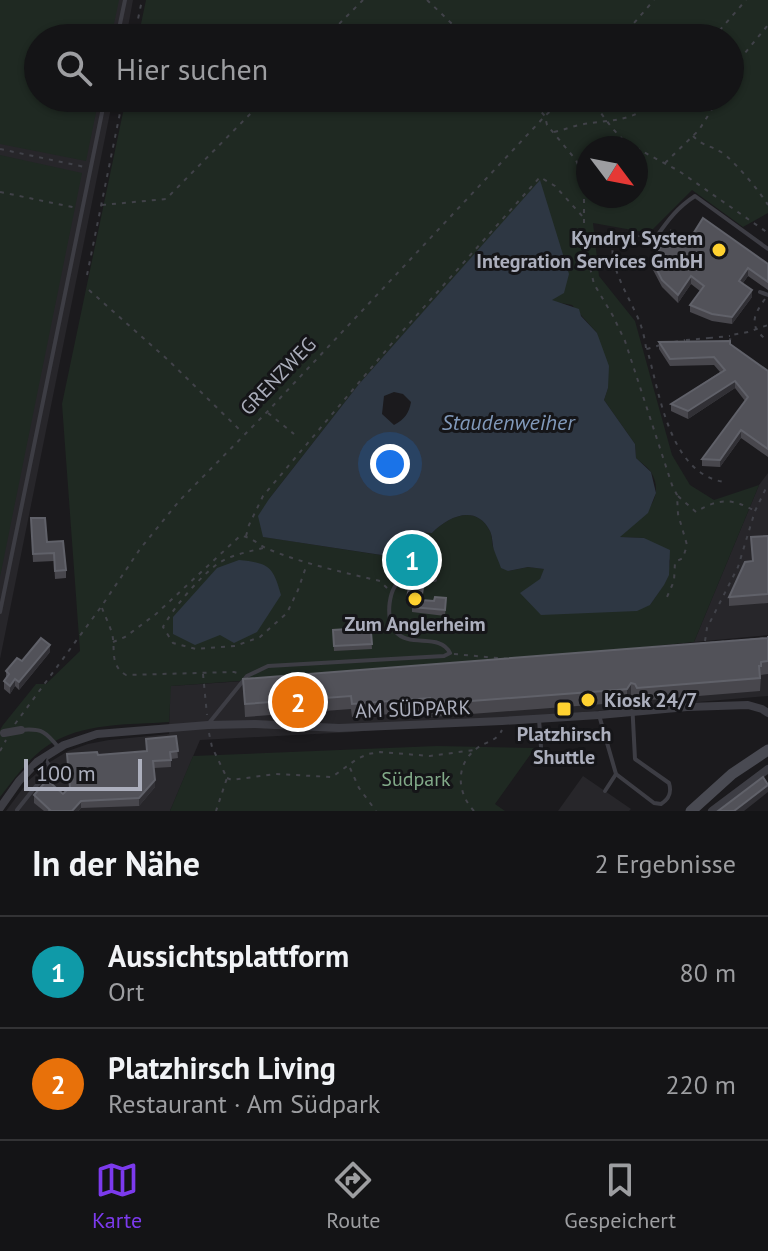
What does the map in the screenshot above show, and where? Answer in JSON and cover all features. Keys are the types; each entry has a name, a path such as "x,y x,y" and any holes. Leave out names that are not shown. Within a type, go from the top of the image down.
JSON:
{"main road":[{"path":"691,811 732,774 768,750"}],"street":[{"name":"AM SÜDPARK","path":"59,748 97,734 208,725 339,728 539,719 555,713 599,715 748,705 768,713"},
{"path":"2,733 21,730"},
{"path":"0,808 19,781 44,757 59,748"},
{"path":"712,811 768,769"}],"lane":[{"path":"120,24 125,0"},
{"path":"0,612 102,112"},
{"path":"657,236 673,214 695,196 768,249"},
{"path":"760,292 768,295"},
{"path":"208,725 247,676 268,666 444,656 450,653 447,646 440,642 409,639 394,630 390,614 393,592 402,579 435,580"},
{"path":"599,715 616,774 654,803 661,804 670,794 669,783 635,759 632,701"},
{"path":"389,714 390,726"},
{"path":"539,719 541,747"},
{"path":"21,730 33,729 46,733 59,748"},
{"path":"17,810 52,770 44,757"},
{"path":"605,791 616,774"}],"path":[{"path":"137,24 142,0"},
{"path":"339,24 363,0"},
{"path":"427,0 452,24"},
{"path":"633,24 654,0"},
{"path":"725,24 746,0"},
{"path":"744,54 768,25"},
{"path":"87,275 120,112"},
{"path":"102,205 166,199 252,112"},
{"path":"541,112 547,125 576,160 584,180 584,242 594,284 625,341 677,495 696,512 710,503 732,500 755,511"},
{"name":"GRENZWEG","path":"36,694 180,500 549,112"},
{"path":"601,112 621,136"},
{"path":"554,132 633,117 640,112"},
{"path":"665,164 699,130 710,112"},
{"path":"693,136 701,144 720,152 768,205"},
{"path":"0,149 90,168"},
{"path":"648,155 679,171 768,233"},
{"path":"246,536 263,496 399,335 540,177 555,186 584,218"},
{"path":"0,192 82,209"},
{"path":"657,236 624,235 615,239 611,251 620,281 640,322 674,440 698,473 724,482"},
{"path":"89,290 167,359 244,434"},
{"path":"768,295 754,323 755,330 768,341"},
{"path":"672,342 720,338 768,325"},
{"path":"725,345 732,335"},
{"path":"647,349 661,345"},
{"path":"267,412 294,434"},
{"path":"705,643 707,628 744,552 755,511 768,484"},
{"path":"667,597 674,581 675,562 683,558 687,545 678,514 677,495"},
{"path":"113,642 156,614 240,536 308,564 380,581 393,592"},
{"path":"264,547 216,565 173,609 163,627 173,643 196,649 235,646 260,637 287,613 308,564"},
{"path":"410,578 412,560"},
{"path":"101,607 111,629 114,661 117,669 126,675 234,672 247,676"},
{"path":"666,646 768,638"},
{"path":"450,653 509,659"},
{"path":"203,673 212,747 227,778 216,811"},
{"path":"227,778 232,780 275,774 327,777 339,773 357,759 380,752 430,756 474,750 500,736 502,721"},
{"path":"472,811 460,780 464,763 474,750"},
{"path":"349,766 359,788 376,811"}],"shaded area":[{"path":"0,0 133,0 129,24 24,24 24,112 110,112 0,659"},
{"path":"768,473 768,635 694,642 759,485"},
{"path":"768,646 768,696 353,732 200,740 170,811 6,811 29,780 68,751 109,740 169,734 170,686"},
{"path":"583,776 631,809 558,811"}],"green space":[{"path":"0,0 119,0 114,24 24,24 24,112 96,112 86,161 0,144"},
{"path":"146,0 768,0 768,213 743,227 692,190 649,233 593,223 599,276 635,321 672,455 690,485 714,500 759,485 694,642 496,662 171,686 169,722 106,726 61,738 34,757 0,797 0,730 36,684 46,684 80,651 62,404 123,112 744,112 744,24 141,24","holes":["540,181 550,301 572,305 597,333 608,388 604,400 635,444 636,458 650,470 655,482 656,492 648,509 619,537 644,538 670,560 664,584 650,605 540,579 545,569 528,567 508,571 495,552 490,531 484,523 470,515 454,518 432,533 409,532 387,556 264,537 269,499 359,384"]},
{"path":"0,155 82,173 0,577"},
{"name":"Südpark","path":"437,746 535,748 495,804 505,811 170,811 193,756"}],"water":[{"name":"Staudenweiher","path":"540,180 569,274 564,293 552,300 579,309 581,316 597,333 609,366 604,400 635,444 636,458 651,472 656,493 648,513 620,537 644,538 670,550 669,575 650,605 637,611 541,615 520,593 540,579 544,569 528,567 508,571 501,568 490,531 484,523 470,515 454,518 432,533 409,532 388,556 263,537 258,516 359,384","holes":["394,392 403,394 411,402 408,413 394,425 382,414 384,396"]},
{"path":"239,560 268,568 281,595 257,632 234,643 220,635 195,645 173,634 173,617 217,568"}],"building":[{"path":"703,218 768,264 768,282 748,268 739,281 752,290 732,317 712,314 690,305 704,286 691,276 678,295 662,280 652,260 671,231 688,242"},
{"path":"730,341 768,371 768,449 741,430 720,460 702,459 748,397 735,381 688,411 671,404 725,370 714,357 670,359 659,342"},
{"path":"31,518 45,518 47,542 63,541 66,570 55,571 54,553 33,554"},
{"path":"768,536 768,594 729,597 745,562 753,561 751,537"},
{"path":"409,587 423,588 421,600 446,598 445,610 412,607 413,598 407,598"},
{"path":"364,628 364,632 371,632 372,644 334,646 333,630"},
{"path":"41,638 50,645 19,682 15,679 10,686 4,681 9,674 6,671 17,658 22,661"},
{"path":"768,638 768,661 761,662 759,666 760,678 637,688 631,683 627,689 430,704 430,698 352,704 351,696 245,704 243,679"},
{"path":"176,736 178,751 170,752 171,760 153,761 155,780 139,798 81,801 72,811 49,811 34,795 47,780 63,794 70,787 67,754 147,751 146,739"},
{"path":"763,777 768,785 734,811 718,811"}],"place":[{"name":"Kyndryl System Integration Services GmbH","path":"719,250"},
{"name":"Aussichtsplattform","path":"412,560"},
{"name":"Zum Anglerheim","path":"415,599"},
{"name":"Kiosk 24/7","path":"588,700"},
{"name":"Platzhirsch Living","path":"298,702"},
{"name":"Platzhirsch Shuttle","path":"564,709"}]}
